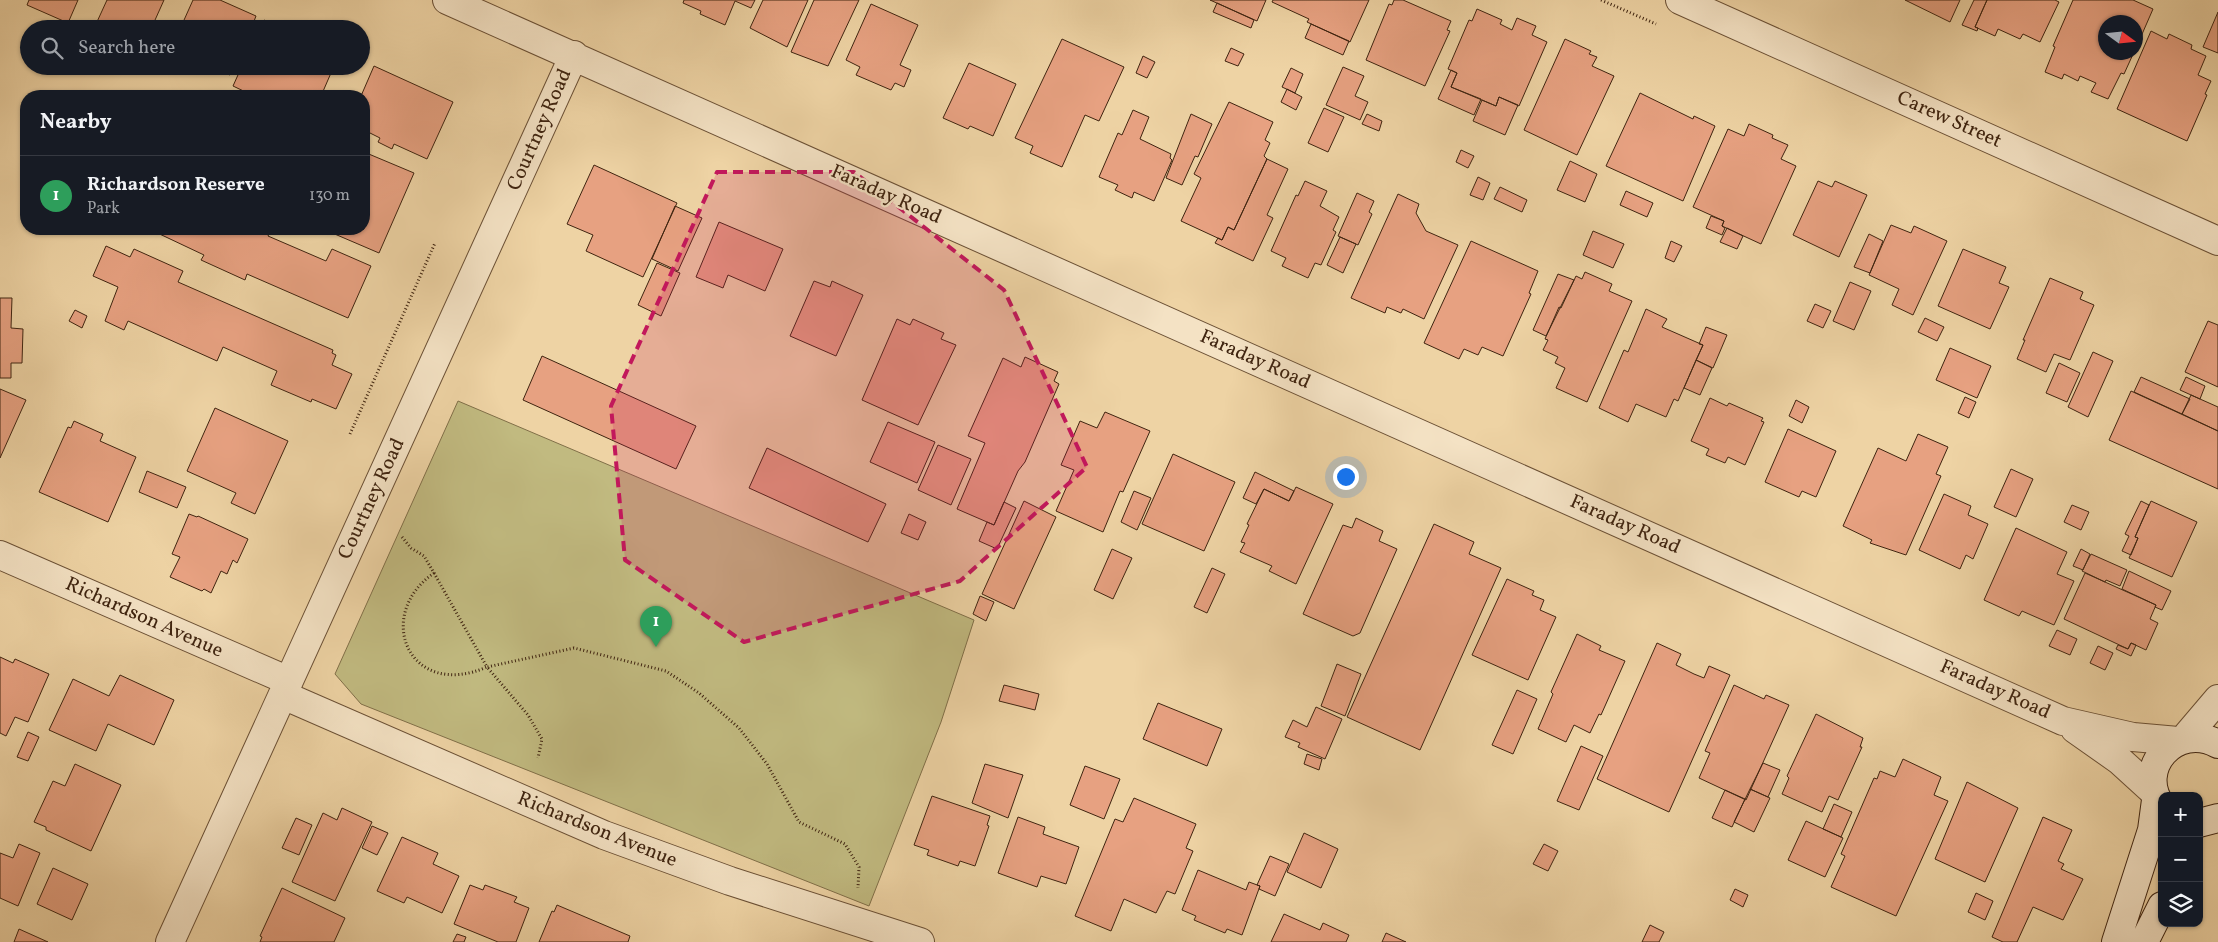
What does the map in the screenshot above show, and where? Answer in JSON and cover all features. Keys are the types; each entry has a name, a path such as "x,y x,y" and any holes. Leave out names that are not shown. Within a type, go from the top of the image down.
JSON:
{"street":[{"name":"Faraday Road","path":"447,0 574,55 2063,721 2119,760 2157,799"},
{"name":"Carew Street","path":"1680,0 2218,241"},
{"name":"Courtney Road","path":"170,942 574,55"},
{"name":"Richardson Avenue","path":"0,555 604,835 721,878 920,942"},
{"path":"2116,942 2152,830 2157,799 2152,776 2157,762 2166,750 2181,740 2218,699"},
{"name":"Faraday Road","path":"2063,721 2133,737 2181,740 2197,737 2218,744"},
{"path":"2144,942 2158,914"}],"path":[{"path":"350,434 435,243"},
{"path":"402,537 411,548 424,556 487,667 528,715 542,739 538,758"},
{"path":"434,573 421,582 408,599 404,623 406,644 416,661 430,672 452,677 472,674 487,667 574,648 666,671 699,693 739,728 767,764 799,822 844,844 859,868 858,893 848,919"}],"highlighted area":[{"path":"717,172 854,172 1004,290 1087,467 960,581 744,642 625,560 611,406"}],"shaded area":[{"path":"458,401 974,620 941,722 869,906 361,704 335,674"}],"building":[{"path":"29,0 78,0 69,20 61,20 27,5"},
{"path":"107,0 164,0 155,20 98,20"},
{"path":"193,0 220,0 256,16 254,20 184,20"},
{"path":"684,0 755,0 751,8 735,1 725,25 700,14 701,11 683,3"},
{"path":"763,0 808,0 787,47 750,28"},
{"path":"814,0 859,0 828,66 791,52"},
{"path":"1210,0 1266,0 1257,21"},
{"path":"1273,0 1369,0 1350,42 1307,22 1309,19 1272,2"},
{"path":"1394,0 1403,0 1451,21 1447,30 1450,31 1425,86 1366,60 1389,4 1392,5"},
{"path":"1905,0 1960,0 1950,22"},
{"path":"1974,0 1987,0 1975,27 1978,28 1977,31 1962,25"},
{"path":"1987,0 2055,0 2059,2 2040,42 2023,34 2020,39 1998,29 1995,36 1975,27"},
{"path":"2073,0 2133,0 2153,9 2143,32 2143,15 2098,15 2098,60 2130,60 2124,74 2121,73 2108,99 2091,92 2096,83 2080,76 2078,81 2064,74 2062,79 2045,72 2055,47 2053,46"},
{"path":"1217,3 1254,20 1251,28 1213,12"},
{"path":"871,4 918,25 900,65 911,70 904,87 895,83 891,90 856,75 860,67 846,60"},
{"path":"1477,9 1502,20 1500,24 1512,30 1517,18 1536,26 1532,35 1547,42 1519,106 1499,97 1496,106 1451,87 1457,73 1448,69 1469,20 1472,21"},
{"path":"2218,12 2218,53 2203,47"},
{"path":"1311,24 1349,41 1343,55 1305,38"},
{"path":"2151,31 2167,39 2169,34 2192,45 2191,49 2206,56 2198,75 2211,81 2187,141 2117,109 2138,60 2143,60 2143,49"},
{"path":"1062,39 1124,67 1099,121 1085,115 1062,167 1030,153 1033,146 1015,138"},
{"path":"1565,39 1591,51 1589,54 1597,57 1592,66 1614,76 1577,155 1524,130"},
{"path":"1231,48 1244,54 1238,66 1225,61"},
{"path":"1143,56 1155,62 1147,78 1136,73"},
{"path":"969,63 1016,84 993,136 970,126 968,129 943,118"},
{"path":"374,66 453,102 427,159 394,144 392,149 378,142 380,138 370,133 370,90 364,90"},
{"path":"1343,67 1364,76 1355,96 1368,102 1360,120 1326,105"},
{"path":"1291,68 1303,74 1295,93 1282,87"},
{"path":"1451,70 1457,73 1451,87 1481,99 1474,115 1438,99"},
{"path":"238,75 330,75 324,90 241,90 233,86"},
{"path":"1287,89 1302,97 1296,110 1281,102"},
{"path":"1640,93 1693,119 1694,116 1715,126 1683,201 1606,166"},
{"path":"1499,97 1518,105 1505,135 1473,121 1482,100 1496,106"},
{"path":"1229,102 1273,122 1265,140 1270,143 1264,156 1267,159 1234,230 1228,227 1222,240 1181,221 1201,178 1194,174"},
{"path":"1324,108 1344,117 1328,152 1308,143"},
{"path":"1133,110 1149,117 1140,139 1171,154 1170,158 1172,160 1154,201 1134,192 1132,198 1115,190 1118,185 1099,177 1118,133 1122,135"},
{"path":"1191,114 1212,124 1198,157 1195,156 1182,185 1166,178"},
{"path":"1367,114 1382,121 1379,131 1362,124"},
{"path":"1749,124 1773,135 1772,138 1788,145 1781,159 1796,166 1761,244 1722,226 1724,221 1693,207 1728,129 1744,136"},
{"path":"1461,150 1474,156 1468,168 1456,162"},
{"path":"370,155 414,173 379,253 337,235 370,235"},
{"path":"1267,159 1288,169 1267,215 1273,218 1253,261 1215,243 1218,238 1222,240 1228,227 1234,230"},
{"path":"1570,161 1597,174 1585,202 1557,190"},
{"path":"594,165 677,203 643,277 586,251 593,235 567,224"},
{"path":"1478,177 1490,183 1483,200 1470,195"},
{"path":"1305,181 1327,191 1320,206 1339,217 1333,230 1336,232 1321,265 1315,263 1308,278 1282,266 1286,258 1271,251 1296,195 1298,196"},
{"path":"1818,181 1832,187 1835,181 1867,195 1839,257 1793,235"},
{"path":"1500,187 1527,200 1522,212 1494,199"},
{"path":"1626,191 1653,203 1647,217 1620,205"},
{"path":"1357,193 1374,201 1369,212 1372,214 1358,245 1338,236"},
{"path":"1398,194 1419,204 1416,213 1426,231 1458,245 1424,319 1403,309 1401,313 1387,307 1385,313 1351,298"},
{"path":"675,206 702,218 678,271 652,259"},
{"path":"1711,216 1724,221 1722,226 1725,228 1722,235 1706,228"},
{"path":"719,222 783,249 765,291 728,275 723,288 696,277"},
{"path":"1891,225 1911,233 1914,226 1947,241 1913,315 1892,305 1899,289 1869,275"},
{"path":"1727,228 1743,236 1737,249 1720,242"},
{"path":"1593,231 1624,244 1613,268 1583,255"},
{"path":"1869,234 1883,241 1870,273 1854,267"},
{"path":"162,235 268,235 326,261 332,249 371,266 348,318 247,274 245,280 201,260 204,255"},
{"path":"1340,237 1356,244 1343,273 1327,265"},
{"path":"1471,241 1538,271 1529,293 1531,294 1503,356 1482,347 1478,355 1464,349 1459,359 1424,343"},
{"path":"1671,241 1682,246 1674,262 1665,258"},
{"path":"106,246 130,257 134,249 183,271 178,282 333,350 332,353 336,355 332,365 352,374 336,409 312,399 311,402 271,385 277,371 223,347 217,361 128,321 124,330 105,321 118,287 93,276"},
{"path":"1963,249 2006,267 1999,283 2009,287 1990,329 1938,306"},
{"path":"657,263 680,273 661,316 638,305"},
{"path":"1585,272 1612,284 1609,291 1632,301 1587,402 1556,388 1565,368 1555,363 1558,357 1543,350 1548,340 1545,339 1559,307 1561,308 1576,276 1582,279"},
{"path":"1558,274 1574,280 1546,336 1533,330"},
{"path":"2050,278 2083,292 2080,299 2094,305 2070,360 2054,354 2046,372 2017,359 2025,340 2023,340"},
{"path":"814,281 830,287 832,281 863,295 836,356 790,336"},
{"path":"1850,282 1871,291 1854,330 1833,321"},
{"path":"0,298 12,298 11,328 23,329 22,363 11,363 11,378 0,378"},
{"path":"1815,304 1831,311 1823,328 1807,321"},
{"path":"1646,309 1667,319 1662,327 1703,345 1678,401 1674,399 1666,417 1636,404 1628,422 1599,408 1624,350 1628,352"},
{"path":"75,310 87,316 82,328 69,321"},
{"path":"1925,318 1944,327 1937,341 1918,332"},
{"path":"897,319 910,325 913,319 944,333 941,339 956,345 918,425 862,400"},
{"path":"2208,321 2218,325 2218,387 2185,372"},
{"path":"1706,327 1727,335 1713,368 1696,360 1703,345 1699,344"},
{"path":"1950,348 1991,366 1977,398 1936,380"},
{"path":"2093,352 2113,361 2088,417 2068,407"},
{"path":"542,356 696,426 676,469 523,400"},
{"path":"1025,357 1058,372 1054,381 1059,384 1025,462 1018,471 994,525 957,509 985,443 968,436 1003,358 1021,367"},
{"path":"1696,360 1712,368 1700,395 1684,388"},
{"path":"2059,363 2080,373 2067,402 2046,393"},
{"path":"2141,377 2190,399 2182,414 2134,392"},
{"path":"2186,377 2205,386 2200,399 2180,390"},
{"path":"0,389 26,400 0,458"},
{"path":"2131,391 2218,431 2218,489 2109,440"},
{"path":"2191,395 2218,407 2218,431 2182,414"},
{"path":"1965,397 1976,402 1969,418 1958,413"},
{"path":"1710,398 1727,406 1729,403 1763,418 1761,421 1764,422 1745,465 1728,457 1725,463 1706,455 1709,449 1691,441"},
{"path":"1796,400 1809,407 1802,423 1789,416"},
{"path":"215,408 288,441 255,514 231,503 236,493 187,471"},
{"path":"1105,412 1150,431 1123,492 1120,491 1103,532 1056,511 1074,470 1061,465 1080,421 1097,428"},
{"path":"74,421 103,434 100,441 136,457 108,522 39,492 68,427 71,428"},
{"path":"888,422 935,442 917,483 870,462"},
{"path":"1788,429 1836,451 1816,497 1802,491 1799,497 1765,482"},
{"path":"1918,434 1948,447 1936,474 1941,476 1906,555 1870,543 1872,540 1843,526 1878,448 1906,461"},
{"path":"938,445 971,459 951,505 918,490"},
{"path":"767,448 886,504 868,542 749,488"},
{"path":"1173,454 1235,482 1204,551 1142,524"},
{"path":"2011,469 2033,479 2016,517 1994,507"},
{"path":"147,471 186,487 177,508 139,492"},
{"path":"1255,472 1294,491 1289,501 1264,489 1256,504 1243,498"},
{"path":"1296,487 1333,504 1296,584 1269,571 1272,566 1240,552 1245,543 1241,542 1249,525 1247,524 1264,489 1289,501"},
{"path":"1134,491 1151,498 1137,530 1121,522"},
{"path":"1944,494 1971,506 1968,515 1988,524 1973,559 1966,555 1960,569 1919,550"},
{"path":"1024,501 1056,517 1014,609 982,594"},
{"path":"2141,501 2149,505 2135,537 2138,538 2131,555 2122,551 2129,536 2125,534"},
{"path":"2151,501 2197,522 2172,577 2129,558 2138,538 2135,537"},
{"path":"1004,502 1016,508 997,549 979,541 987,522 994,525"},
{"path":"2072,505 2089,512 2081,530 2064,522"},
{"path":"189,514 198,516 248,539 237,563 233,560 227,574 221,571 211,593 170,577 180,557 172,554"},
{"path":"909,514 926,522 918,540 901,533"},
{"path":"1356,518 1383,531 1379,541 1397,549 1360,633 1353,636 1303,614 1343,525 1352,528"},
{"path":"1434,524 1474,542 1469,554 1501,568 1420,750 1347,717"},
{"path":"2016,528 2067,552 2057,574 2074,581 2054,625 2022,611 2019,616 1984,600"},
{"path":"1112,549 1132,558 1113,599 1094,590"},
{"path":"2081,549 2090,554 2083,570 2073,566"},
{"path":"2091,554 2127,570 2120,586 2106,580 2105,582 2082,571"},
{"path":"1212,568 1225,574 1207,613 1194,607"},
{"path":"2129,571 2171,591 2162,610 2155,607 2156,605 2122,589"},
{"path":"2085,573 2156,605 2150,619 2158,623 2146,650 2131,643 2128,649 2064,619"},
{"path":"1507,579 1534,591 1532,595 1544,600 1540,610 1556,617 1528,680 1472,655"},
{"path":"980,596 994,602 986,621 973,614"},
{"path":"2057,630 2077,639 2070,655 2049,646"},
{"path":"1577,634 1601,646 1599,650 1625,661 1601,715 1599,714 1590,733 1574,725 1566,742 1538,729 1553,694 1551,692"},
{"path":"1657,643 1681,654 1676,665 1694,674 1704,678 1709,666 1730,675 1669,812 1597,779"},
{"path":"2131,643 2136,645 2131,656 2116,649 2118,645 2128,649"},
{"path":"2098,646 2113,653 2105,670 2090,663"},
{"path":"0,657 13,663 15,659 49,674 28,722 15,717 6,736 0,733"},
{"path":"1337,664 1361,674 1345,716 1321,706"},
{"path":"120,675 174,700 154,745 108,724 96,751 49,730 73,679 109,696"},
{"path":"1004,685 1039,694 1035,710 999,701"},
{"path":"1734,685 1764,699 1766,695 1789,705 1746,800 1699,778 1710,753 1705,751"},
{"path":"1517,690 1537,699 1513,754 1492,745"},
{"path":"1158,703 1222,729 1207,766 1143,739"},
{"path":"1316,707 1342,719 1325,759 1298,747 1300,743 1285,737 1293,720 1307,727"},
{"path":"1816,714 1863,738 1860,747 1862,747 1838,800 1829,796 1822,812 1782,794 1789,778 1787,776"},
{"path":"28,732 39,737 28,761 17,757"},
{"path":"1581,746 1603,756 1579,810 1557,801"},
{"path":"1307,754 1322,759 1319,770 1304,764"},
{"path":"1903,759 1941,777 1934,795 1948,801 1896,916 1831,887 1845,856 1841,854 1874,778 1877,779 1880,771 1895,777"},
{"path":"1763,763 1780,770 1768,797 1750,789"},
{"path":"75,764 121,785 91,851 46,830 46,827 34,822 53,781 65,786"},
{"path":"985,764 1023,775 1008,818 972,803"},
{"path":"1085,766 1120,779 1104,819 1070,805"},
{"path":"1967,782 2018,808 1985,882 1935,859"},
{"path":"1750,789 1770,798 1754,832 1734,822"},
{"path":"1725,790 1745,799 1732,827 1712,818"},
{"path":"932,796 990,816 987,825 989,826 975,866 960,861 958,866 927,855 929,850 914,845"},
{"path":"1134,798 1196,824 1186,848 1193,851 1175,894 1167,891 1156,913 1124,899 1111,931 1075,916 1115,819 1123,822"},
{"path":"1834,804 1852,812 1841,837 1823,829"},
{"path":"342,808 372,822 335,901 292,882 323,813 337,820"},
{"path":"1018,817 1045,827 1043,834 1079,847 1066,884 1041,876 1037,887 998,873"},
{"path":"2043,817 2072,830 2058,861 2064,864 2061,869 2083,879 2063,920 2033,907 2017,942 2003,942 1992,937"},
{"path":"296,818 312,825 299,855 282,848"},
{"path":"1806,821 1843,838 1825,877 1788,860"},
{"path":"372,826 388,833 377,855 362,848"},
{"path":"1304,833 1338,849 1321,888 1287,872"},
{"path":"402,837 438,853 433,864 459,876 442,913 407,897 404,903 377,891"},
{"path":"19,844 40,853 18,906 0,898 0,853 13,858"},
{"path":"1544,844 1558,851 1548,871 1533,864"},
{"path":"1270,856 1289,864 1275,896 1259,889 1260,886 1257,885"},
{"path":"53,868 88,884 72,920 37,904"},
{"path":"1198,870 1246,890 1249,882 1260,886 1242,935 1227,929 1225,933 1194,920 1196,916 1182,910"},
{"path":"470,885 483,890 485,885 517,897 514,902 529,908 516,942 498,942 454,924"},
{"path":"282,888 345,918 334,942 260,942 262,937 260,936"},
{"path":"1735,889 1748,895 1743,907 1730,900"},
{"path":"1976,893 1993,901 1985,920 1968,912"},
{"path":"557,905 630,936 628,942 539,942 552,911 554,912"},
{"path":"1284,914 1320,930 1323,923 1349,935 1346,942 1271,942"},
{"path":"1650,925 1664,932 1659,942 1642,942"},
{"path":"19,929 48,942 14,942"},
{"path":"1386,933 1406,942 1382,942"},
{"path":"457,934 466,937 464,942 453,942"}],"place":[{"name":"Richardson Reserve","path":"656,647"}]}
